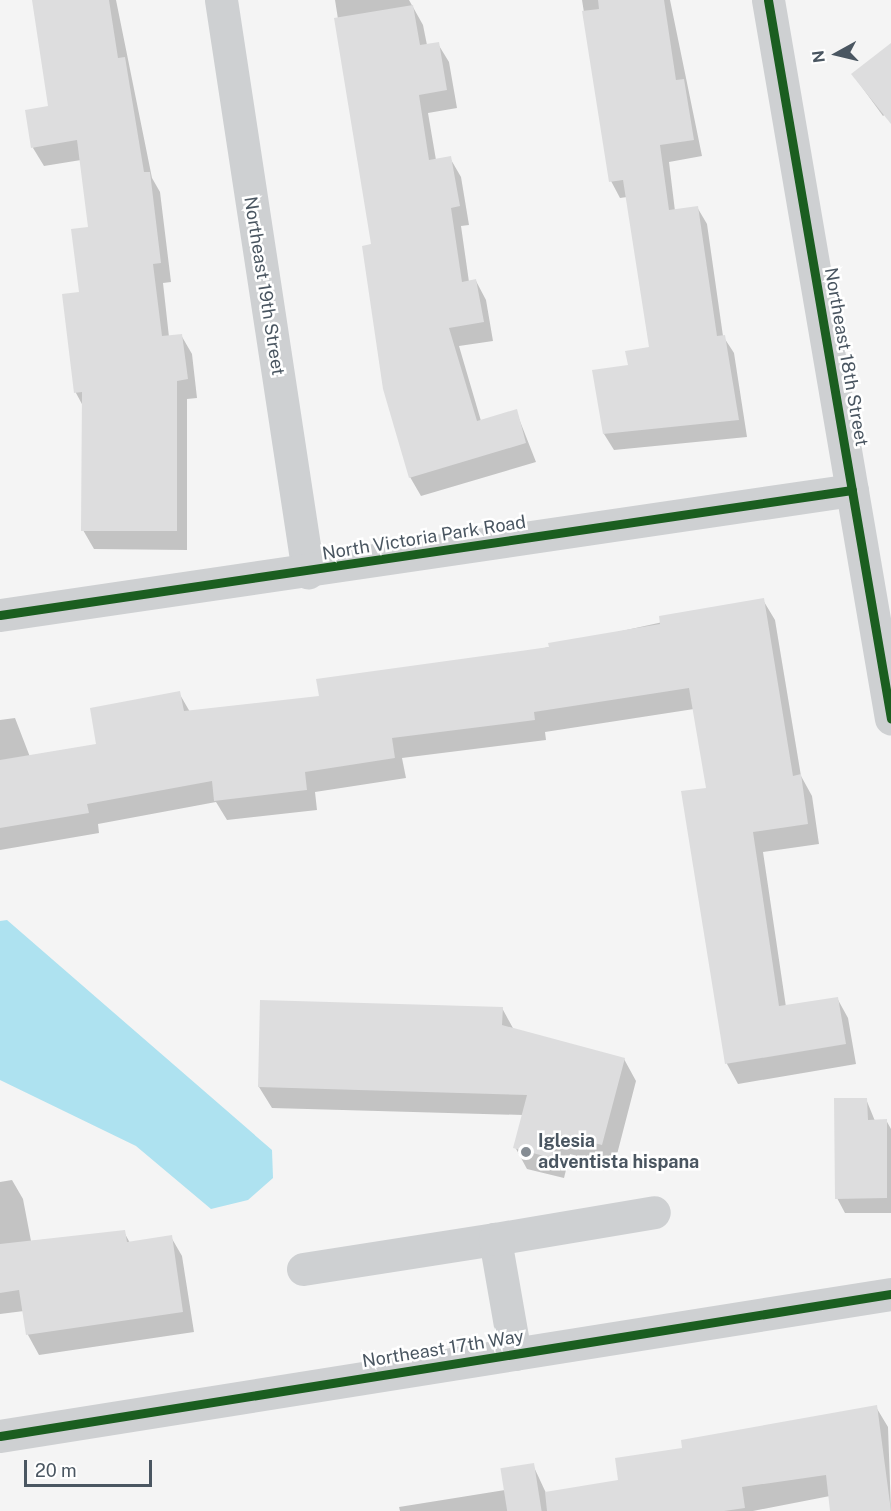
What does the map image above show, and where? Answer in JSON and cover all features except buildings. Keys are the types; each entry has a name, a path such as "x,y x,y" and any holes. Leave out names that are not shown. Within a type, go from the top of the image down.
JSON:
{"street":[{"name":"Northeast 19th Street","path":"221,0 308,572"},
{"name":"Northeast 18th Street","path":"768,0 852,490 877,549 891,719"},
{"name":"North Victoria Park Road","path":"0,615 308,572 852,490"},
{"path":"303,1269 654,1212"},
{"path":"495,1239 515,1354"},
{"name":"Northeast 17th Way","path":"0,1436 891,1294"}],"water":[{"path":"7,920 272,1150 273,1178 248,1200 211,1209 136,1146 0,1080 0,921"}],"cycle path":[{"path":"768,0 891,719"},
{"path":"0,615 852,490"},
{"path":"0,1436 891,1294"}],"place":[{"name":"Iglesia adventista hispana","path":"526,1152"}]}
